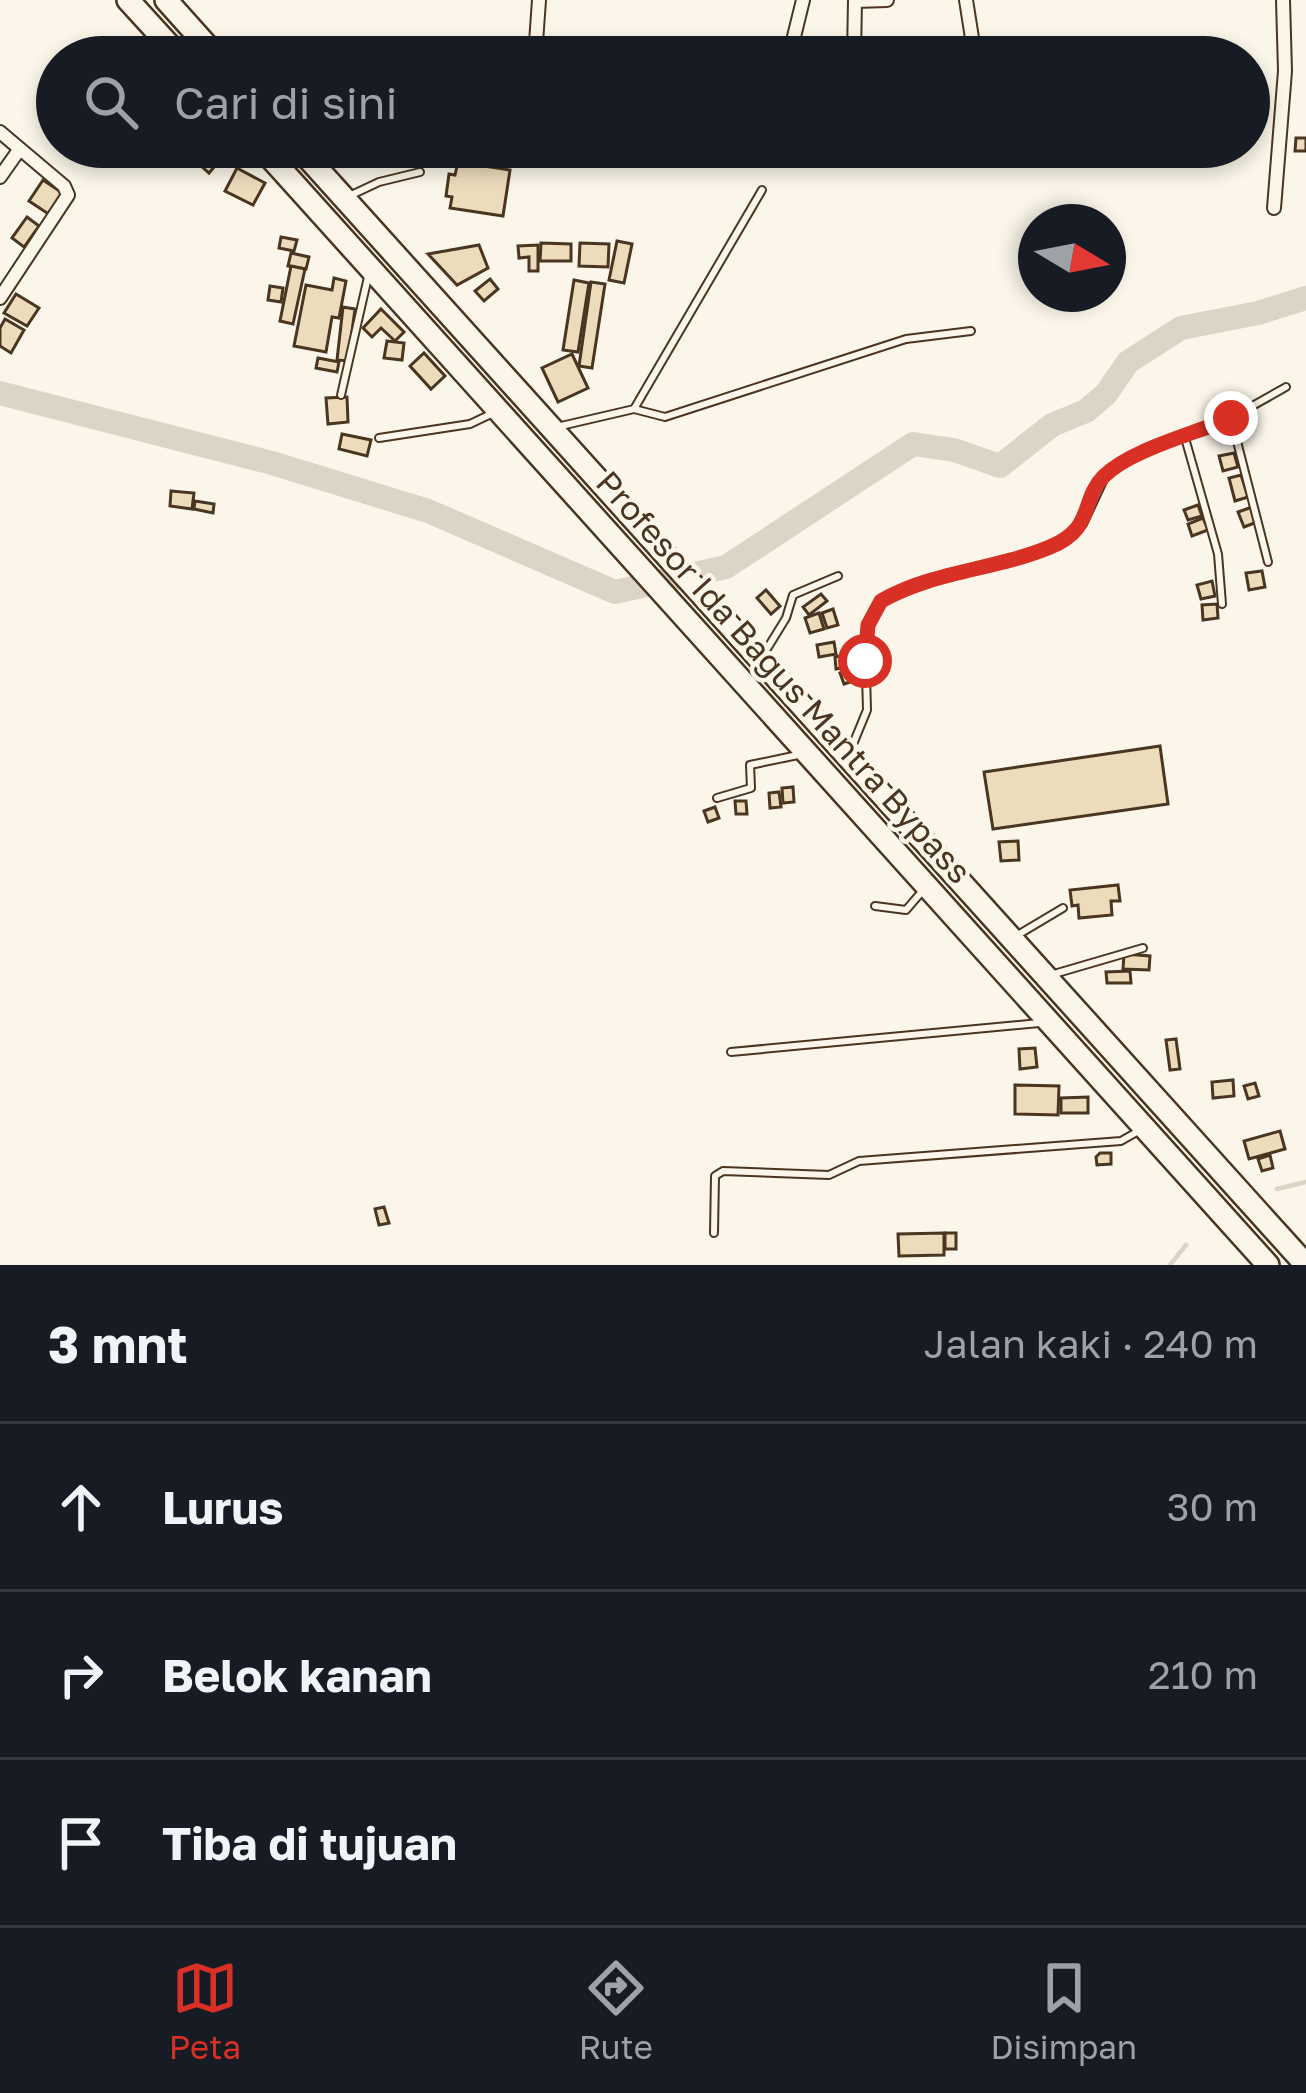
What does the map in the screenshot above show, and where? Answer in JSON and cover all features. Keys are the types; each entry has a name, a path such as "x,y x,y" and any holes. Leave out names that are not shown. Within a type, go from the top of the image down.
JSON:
{"highway":[{"path":"128,0 161,36"},
{"path":"166,0 198,36"},
{"name":"Profesor Ida Bagus Mantra Bypass","path":"281,168 1263,1258"},
{"name":"Profesor Ida Bagus Mantra Bypass","path":"317,168 1306,1265"}],"street":[{"path":"536,36 539,0"},
{"path":"794,36 803,0"},
{"path":"854,36 855,0 887,0"},
{"path":"966,0 972,36"},
{"path":"1274,208 1285,71 1283,0"},
{"path":"0,132 36,164"},
{"path":"0,177 19,150"},
{"path":"0,298 68,194 42,168"}],"lane":[{"path":"344,198 420,172"},
{"path":"634,409 762,190"},
{"path":"341,395 370,268"},
{"path":"551,428 634,409 665,417 906,339 971,331"},
{"path":"848,758 867,710 865,638 881,601 948,574 1053,547 1083,524 1106,475 1133,458 1231,418 1286,387"},
{"path":"379,438 470,424 500,410"},
{"path":"1231,418 1268,562"},
{"path":"1185,438 1218,554 1222,604"},
{"path":"760,660 786,618 793,595 838,577"},
{"path":"717,798 751,788 750,765 807,753"},
{"path":"875,906 905,910 927,885"},
{"path":"1013,938 1063,908"},
{"path":"1045,976 1143,948"},
{"path":"731,1052 1048,1022"},
{"path":"714,1233 715,1176 723,1171 830,1175 859,1161 1121,1141 1144,1127"}],"building":[{"path":"1296,138 1306,138 1306,151 1295,151"},
{"path":"237,168 265,183 253,205 225,191"},
{"path":"457,168 510,170 503,216 450,208 452,197 446,196 449,174 455,175"},
{"path":"43,180 64,194 50,215 29,201"},
{"path":"27,217 39,226 24,247 12,238"},
{"path":"281,237 297,240 294,251 279,248"},
{"path":"617,241 632,244 624,283 609,280"},
{"path":"541,243 571,244 571,261 540,261"},
{"path":"580,243 609,244 608,267 579,266"},
{"path":"479,245 488,268 457,285 428,254"},
{"path":"538,245 538,271 529,271 529,257 519,258 518,246"},
{"path":"291,253 309,257 306,269 288,266"},
{"path":"291,266 305,269 293,324 280,321"},
{"path":"334,278 346,281 339,318 332,317 326,352 294,346 306,285 332,290"},
{"path":"490,279 498,289 484,301 475,291"},
{"path":"574,280 589,283 578,352 563,350"},
{"path":"591,282 605,284 592,368 579,366"},
{"path":"270,286 283,288 281,302 268,300"},
{"path":"16,294 39,308 27,326 4,313"},
{"path":"343,307 355,309 348,361 337,360"},
{"path":"381,309 404,332 395,341 381,328 372,337 363,328"},
{"path":"5,319 24,330 11,353 0,346"},
{"path":"387,341 404,343 402,360 384,358"},
{"path":"424,353 445,376 431,389 410,366"},
{"path":"572,354 588,388 558,402 542,368"},
{"path":"318,358 339,362 337,372 316,368"},
{"path":"347,397 348,422 328,424 326,398"},
{"path":"342,434 371,440 367,456 339,449"},
{"path":"1234,453 1238,467 1223,471 1219,456"},
{"path":"1241,475 1248,497 1235,501 1229,478"},
{"path":"171,491 194,493 192,509 170,506"},
{"path":"195,501 214,504 213,513 194,509"},
{"path":"1198,505 1202,516 1188,520 1184,510"},
{"path":"1252,507 1257,522 1244,527 1238,512"},
{"path":"1203,518 1208,530 1192,536 1188,524"},
{"path":"1262,571 1265,587 1249,590 1246,573"},
{"path":"1212,581 1215,596 1201,599 1197,585"},
{"path":"766,590 780,606 771,614 757,598"},
{"path":"821,594 827,601 809,615 803,607"},
{"path":"1217,604 1218,618 1203,620 1202,605"},
{"path":"833,609 838,625 827,628 822,613"},
{"path":"819,613 824,629 810,633 805,618"},
{"path":"834,642 836,654 819,657 817,645"},
{"path":"850,654 852,666 836,669 835,657"},
{"path":"855,668 859,679 844,684 840,673"},
{"path":"1160,746 1168,804 993,829 984,772"},
{"path":"793,787 794,802 783,803 782,788"},
{"path":"779,792 781,807 770,808 769,793"},
{"path":"735,801 746,801 747,814 736,814"},
{"path":"715,807 719,818 708,822 704,811"},
{"path":"1018,841 1019,860 1001,861 999,842"},
{"path":"1118,885 1120,901 1111,901 1112,915 1079,918 1070,890"},
{"path":"1124,954 1150,956 1149,970 1123,969"},
{"path":"1130,971 1131,983 1107,983 1106,972"},
{"path":"1176,1039 1180,1069 1170,1070 1166,1040"},
{"path":"1035,1048 1037,1067 1020,1069 1019,1049"},
{"path":"1233,1080 1234,1096 1213,1098 1212,1082"},
{"path":"1255,1083 1259,1096 1248,1099 1244,1086"},
{"path":"1015,1085 1059,1086 1058,1115 1015,1114"},
{"path":"1088,1097 1088,1113 1061,1113 1061,1098"},
{"path":"1280,1131 1285,1149 1249,1159 1244,1141"},
{"path":"1100,1153 1111,1153 1111,1164 1097,1165"},
{"path":"1270,1155 1273,1168 1262,1171 1258,1159"},
{"path":"384,1207 389,1223 379,1225 375,1209"},
{"path":"944,1233 944,1255 899,1256 898,1234"},
{"path":"945,1233 956,1233 956,1249 945,1249"}],"waterway":[{"path":"0,393 272,463 428,511 615,592 726,567 913,444 954,450 1000,466 1052,425 1086,411 1106,394 1128,362 1181,328 1306,298"},
{"path":"1277,1189 1306,1182"},
{"path":"1170,1265 1186,1245"}],"route":[{"path":"865,661 868,625 881,601 948,574 1053,547 1083,524 1106,475 1133,458 1231,418"}]}
